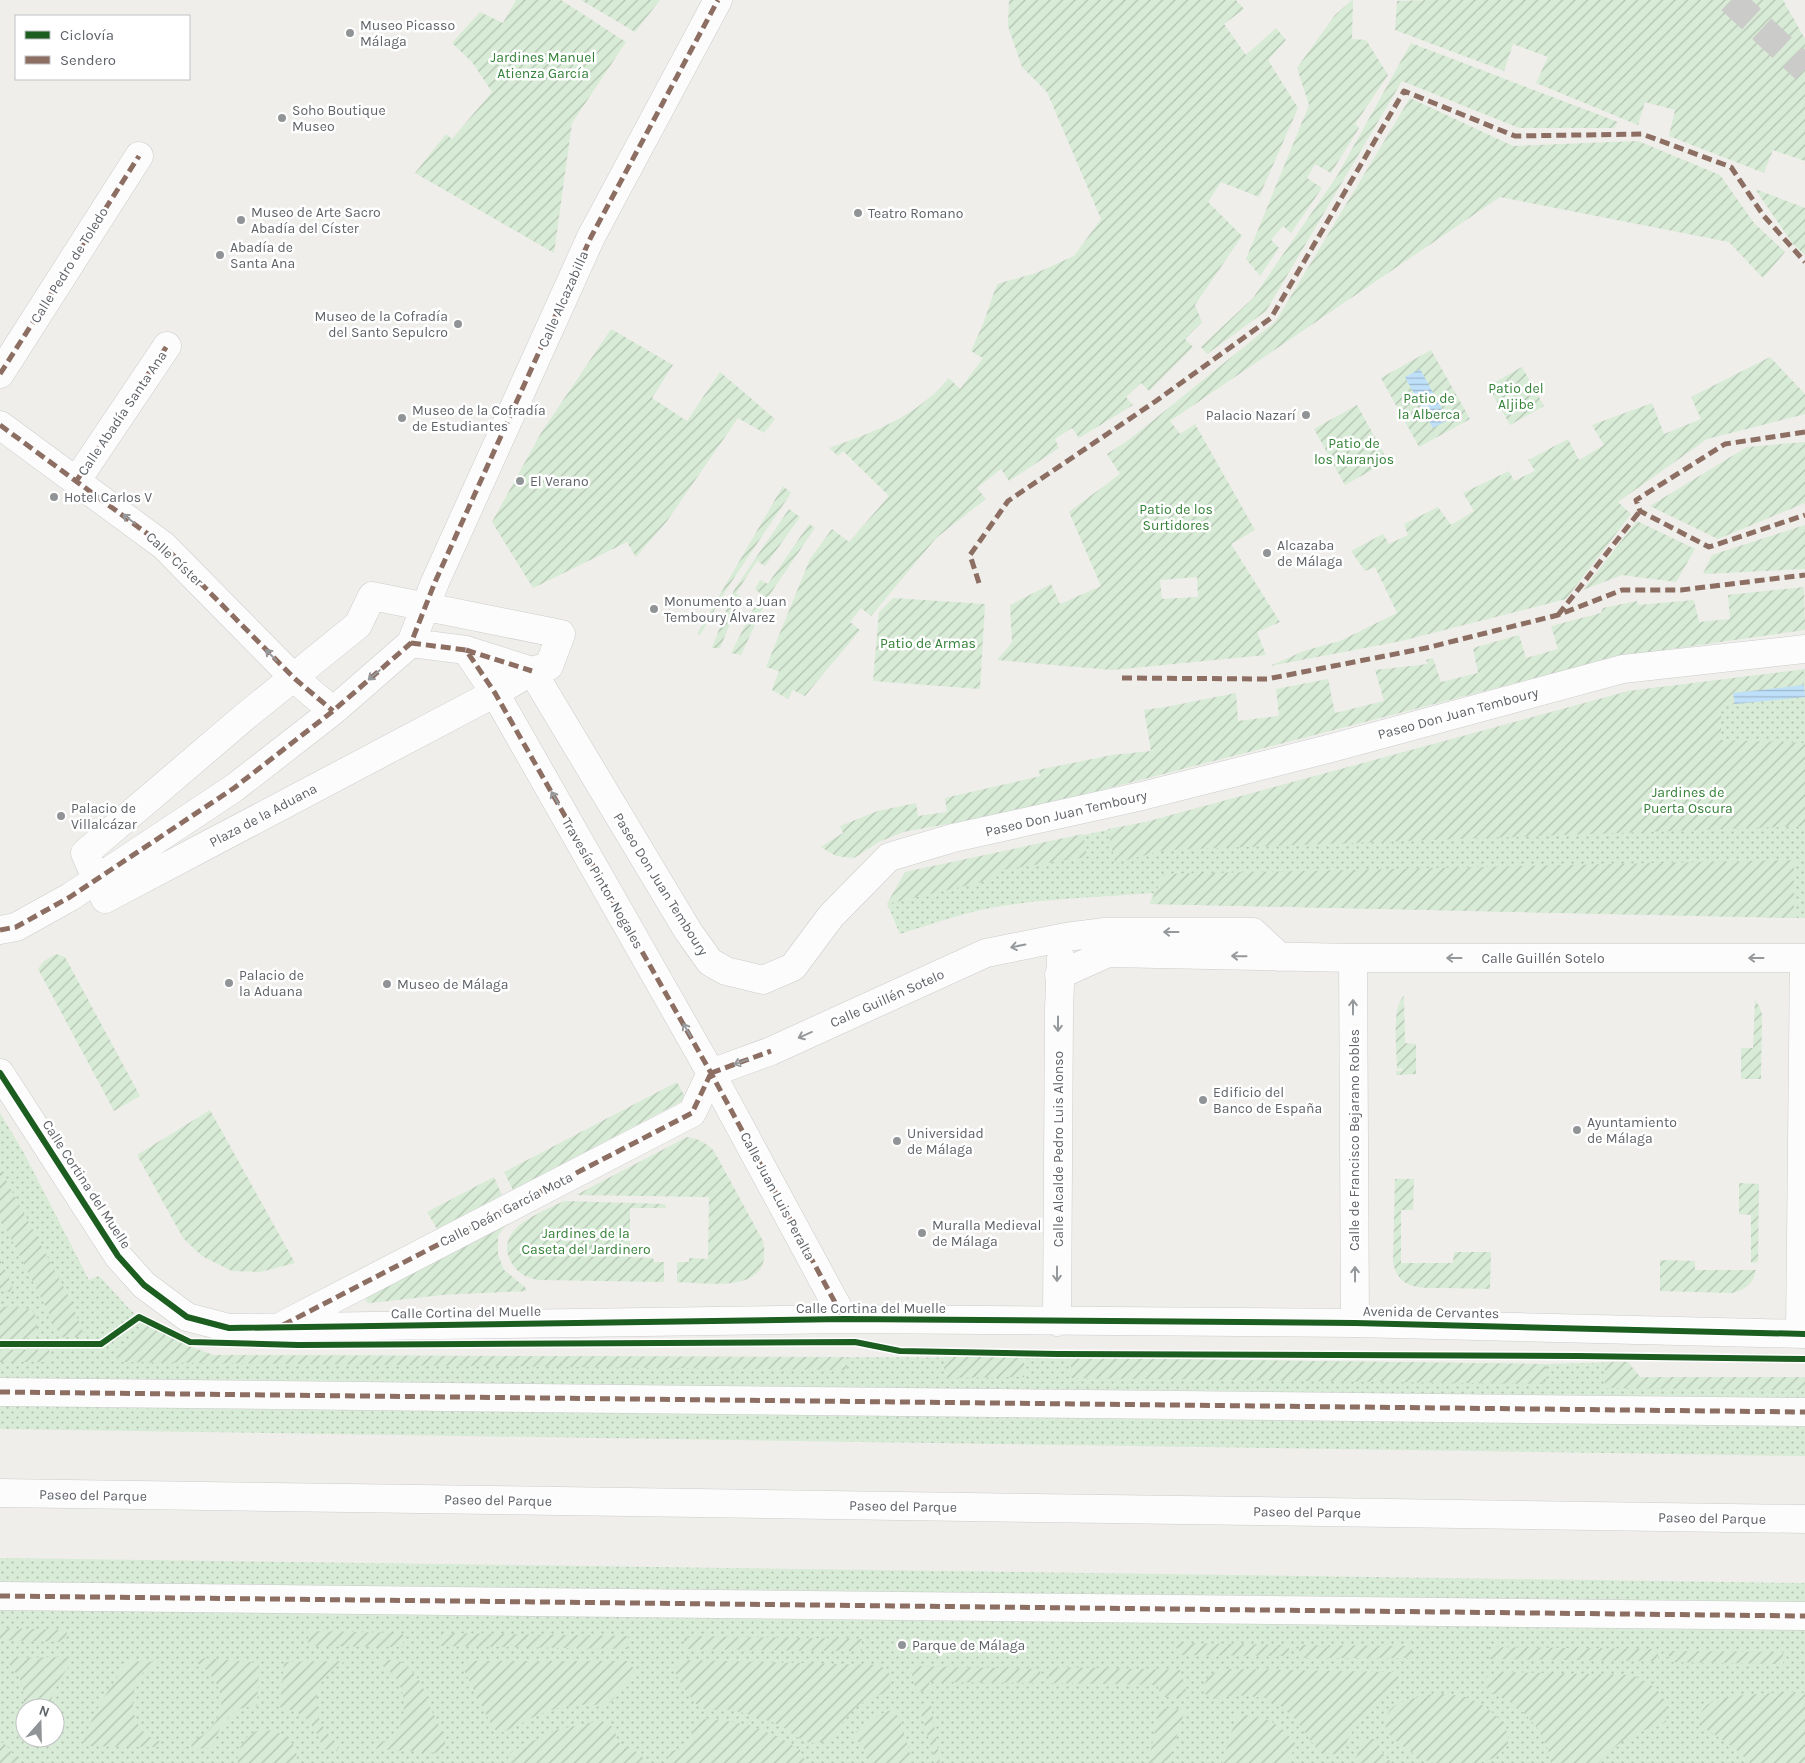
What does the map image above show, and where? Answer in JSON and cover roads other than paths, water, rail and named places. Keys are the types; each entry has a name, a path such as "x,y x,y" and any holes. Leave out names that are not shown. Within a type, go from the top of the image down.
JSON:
{"street":[{"name":"Calle Alcazabilla","path":"411,643 435,582 591,237 718,0"},
{"name":"Calle Pedro de Toledo","path":"0,374 139,156"},
{"name":"Calle Abadía Santa Ana","path":"77,480 167,346"},
{"name":"Calle Císter","path":"0,425 164,546 294,678 333,711"},
{"name":"Plaza de la Aduana","path":"372,596 425,606 561,634 549,666 532,671 495,693 105,899 85,853 248,714 358,625 372,596"},
{"path":"0,930 16,927 70,897 234,788 333,711 411,643 466,650 532,671"},
{"name":"Paseo Don Juan Temboury","path":"532,671 688,931 710,962 726,972 763,980 793,967 831,916 889,857 953,838 1142,796 1328,749 1623,668 1805,649"},
{"name":"Travesía Pintor Nogales","path":"466,650 495,693 711,1073"},
{"name":"Calle Guillén Sotelo","path":"711,1073 771,1051 986,953 1066,937 1105,932 1254,932 1280,957"},
{"path":"1059,976 1066,937"},
{"name":"Calle Guillén Sotelo","path":"1059,976 1108,953 1352,958 1805,958"},
{"name":"Calle de Francisco Bejarano Robles","path":"1352,958 1355,1323"},
{"path":"1803,1334 1805,958"},
{"name":"Calle Alcalde Pedro Luis Alonso","path":"1057,1322 1059,976"},
{"name":"Calle Cortina del Muelle","path":"0,1073 118,1256 144,1285 187,1317 230,1328 844,1319 1057,1322"},
{"name":"Calle Juan Luis Peralta","path":"711,1073 844,1319"},
{"name":"Calle Deán García Mota","path":"280,1327 692,1113 711,1073"},
{"name":"Avenida de Cervantes","path":"1057,1322 1355,1323 1803,1334"},
{"path":"0,1392 1805,1412"},
{"name":"Paseo del Parque","path":"0,1493 1805,1519"},
{"path":"0,1596 1805,1616"}],"water":[{"path":"1420,369 1448,420 1433,428 1405,377"},
{"path":"1804,685 1805,697 1735,704 1733,693"}],"tunnel":[{"path":"1731,0 1805,69"}],"place":[{"name":"Museo Picasso Málaga","path":"350,33"},
{"name":"Soho Boutique Museo","path":"282,118"},
{"name":"Teatro Romano","path":"858,213"},
{"name":"Museo de Arte Sacro Abadía del Císter","path":"241,220"},
{"name":"Abadía de Santa Ana","path":"220,255"},
{"name":"Museo de la Cofradía del Santo Sepulcro","path":"458,324"},
{"name":"Palacio Nazarí","path":"1306,415"},
{"name":"Museo de la Cofradía de Estudiantes","path":"402,418"},
{"name":"El Verano","path":"520,481"},
{"name":"Hotel Carlos V","path":"54,497"},
{"name":"Alcazaba de Málaga","path":"1267,553"},
{"name":"Monumento a Juan Temboury Álvarez","path":"654,609"},
{"name":"Palacio de Villalcázar","path":"61,816"},
{"name":"Palacio de la Aduana","path":"229,983"},
{"name":"Museo de Málaga","path":"387,984"},
{"name":"Edificio del Banco de España","path":"1203,1100"},
{"name":"Ayuntamiento de Málaga","path":"1577,1130"},
{"name":"Universidad de Málaga","path":"897,1141"},
{"name":"Muralla Medieval de Málaga","path":"922,1233"},
{"name":"Parque de Málaga","path":"902,1645"}],"park label":[{"name":"Jardines Manuel Atienza García","path":"543,66"},
{"name":"Patio del Aljibe","path":"1516,396"},
{"name":"Patio de la Alberca","path":"1429,406"},
{"name":"Patio de los Naranjos","path":"1354,452"},
{"name":"Patio de los Surtidores","path":"1176,518"},
{"name":"Patio de Armas","path":"928,643"},
{"name":"Jardines de Puerta Oscura","path":"1688,800"},
{"name":"Jardines de la Caseta del Jardinero","path":"586,1242"}]}
